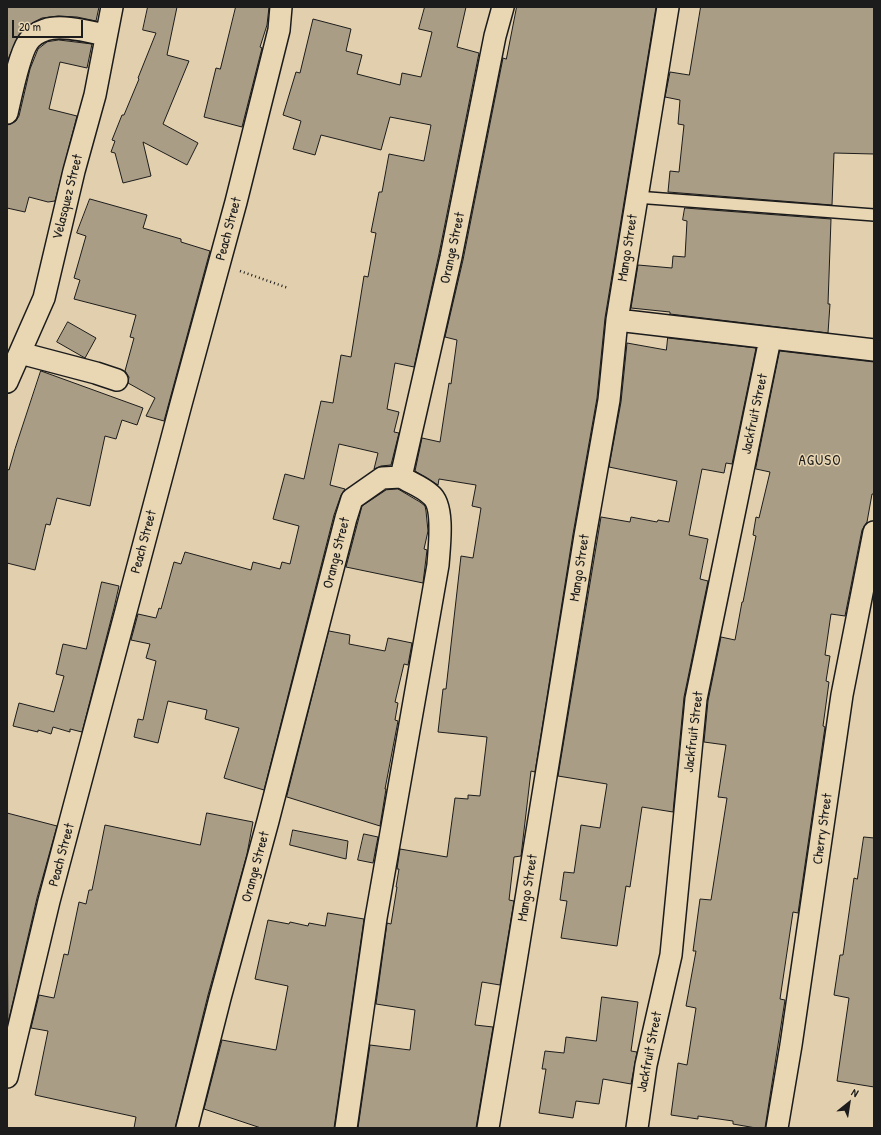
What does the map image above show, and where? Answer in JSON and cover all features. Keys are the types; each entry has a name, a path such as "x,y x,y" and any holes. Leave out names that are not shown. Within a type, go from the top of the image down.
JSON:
{"street":[{"name":"Velasquez Street","path":"7,382 17,343 44,298 74,171 96,95 112,7"},
{"name":"Peach Street","path":"7,1077 50,901 236,202 278,37 281,7"},
{"name":"Orange Street","path":"187,1128 352,499 382,478 401,477 451,258 495,36 503,7"},
{"name":"Mango Street","path":"488,1128 585,536 609,400 617,320 668,7"},
{"path":"7,113 21,60 27,43 34,36 46,29 69,28 106,35"},
{"path":"617,320 874,350"},
{"name":"Jackfruit Street","path":"637,1128 646,1065 671,955 696,699 770,339"},
{"path":"17,343 117,380"},
{"path":"346,1128 376,918 438,565 441,529 437,506 432,495 401,477"},
{"name":"Cherry Street","path":"777,1128 793,1037 842,695 874,532"}],"lane":[{"path":"636,197 874,215"}],"path":[{"path":"219,263 288,288"}],"building":[{"path":"7,7 99,7 96,21 77,17 58,16 42,18 32,23 18,36 7,62"},
{"path":"148,7 177,7 167,55 189,61 163,124 198,143 187,165 143,142 151,176 123,183 115,153 111,152 115,141 112,140 139,79 138,78 156,33 143,30"},
{"path":"236,7 269,7 267,25 260,47 262,48 242,127 204,117 216,68 220,69"},
{"path":"425,7 466,7 457,47 479,53 439,254 414,367 395,363 387,409 399,412 394,432 399,433 391,465 381,466 374,469 378,453 339,444 330,485 345,489 341,495 334,515 264,790 224,778 239,728 205,719 207,710 168,701 158,743 134,737 138,719 143,720 156,661 146,658 150,644 131,640 138,614 156,618 159,608 161,609 174,562 181,564 185,552 251,570 253,562 280,569 282,562 290,564 299,526 273,519 285,474 304,479 321,401 333,403 341,355 351,357 364,276 368,277 376,233 371,232 379,192 382,192 389,154 424,161 431,125 390,117 381,150 321,135 315,155 293,149 301,121 283,115 296,72 300,73 313,19 351,29 346,51 362,55 357,74 400,85 402,73 421,77 432,32 419,29"},
{"path":"517,7 656,7 605,318 597,398 573,534 535,772 531,771 521,856 514,857 509,900 514,901 500,985 482,982 475,1025 493,1027 476,1128 358,1128 370,1045 410,1050 415,1010 376,1004 387,923 391,924 397,887 399,869 397,869 400,849 447,857 455,798 468,799 468,795 480,796 487,737 438,732 443,689 446,689 461,556 473,558 481,508 472,506 476,485 439,479 438,485 415,471 422,438 440,442 449,383 451,384 457,340 445,337 463,260 503,58 506,59"},
{"path":"701,7 874,7 874,154 834,153 832,205 668,192 670,171 679,172 684,125 678,124 680,100 665,97 670,72 689,75"},
{"path":"59,40 92,44 87,68 60,62 49,109 77,116 55,201 48,202 29,197 25,212 7,208 7,125 16,121 19,116 30,69 38,49 47,42"},
{"path":"90,199 147,215 143,228 181,239 181,242 210,251 164,421 146,416 155,398 128,383 129,377 125,371 134,338 130,337 136,315 74,299 80,280 74,278 86,236 77,233"},
{"path":"685,208 831,219 828,304 830,304 828,333 631,308 638,265 672,268 673,256 685,257 687,221 683,220"},
{"path":"68,322 96,338 85,358 57,342"},
{"path":"668,338 756,348 732,464 726,463 724,473 702,469 689,535 708,539 700,579 708,581 684,697 673,812 642,807 630,887 626,886 617,946 561,938 567,901 560,900 564,872 574,873 581,825 600,828 607,784 558,776 601,517 630,522 631,517 657,522 658,520 669,522 677,481 609,467 621,402 627,343 666,350"},
{"path":"780,351 874,362 874,494 872,494 867,522 862,530 845,616 831,614 825,655 830,656 826,681 829,682 823,726 825,727 798,913 793,912 780,999 785,1000 765,1128 756,1128 733,1124 733,1121 698,1116 698,1119 671,1115 678,1063 687,1065 696,1008 686,1006 696,951 693,951 700,899 711,900 727,798 718,797 726,745 704,742 708,701 721,637 735,640 756,536 753,535 756,517 759,518 770,472 756,469"},
{"path":"41,371 143,408 137,425 122,420 116,439 105,436 90,506 57,498 50,525 46,524 35,570 7,563 7,469 9,470"},
{"path":"398,489 425,506 428,531 424,549 427,550 423,583 346,567 362,506 386,490"},
{"path":"102,582 119,586 82,732 70,729 70,732 53,727 51,734 38,730 38,732 13,726 19,703 54,712 64,676 56,674 63,644 86,649"},
{"path":"329,631 350,635 349,644 385,651 388,638 412,643 408,665 404,664 395,702 398,703 395,720 398,721 385,789 380,826 287,797"},
{"path":"7,813 57,826 37,898 8,1023"},
{"path":"207,813 253,822 247,854 208,995 175,1128 134,1128 136,1117 35,1095 48,1031 31,1028 39,995 54,998 64,954 68,955 79,902 86,904 89,890 92,890 105,825 200,845"},
{"path":"293,830 348,841 346,859 290,845"},
{"path":"364,834 378,837 373,863 358,860"},
{"path":"864,837 874,838 874,1087 837,1081 849,998 834,995 840,955 843,955 854,878 857,879"},
{"path":"328,913 364,919 334,1128 261,1128 204,1109 222,1040 276,1050 288,986 255,979 268,920 289,924 290,922 308,926 309,923 325,926"},
{"path":"602,997 638,1002 631,1051 637,1052 631,1084 603,1079 599,1104 576,1101 573,1118 539,1113 546,1069 542,1069 545,1051 564,1053 566,1037 596,1041"}],"district":[{"name":"AGUSO","path":"820,461"}]}
